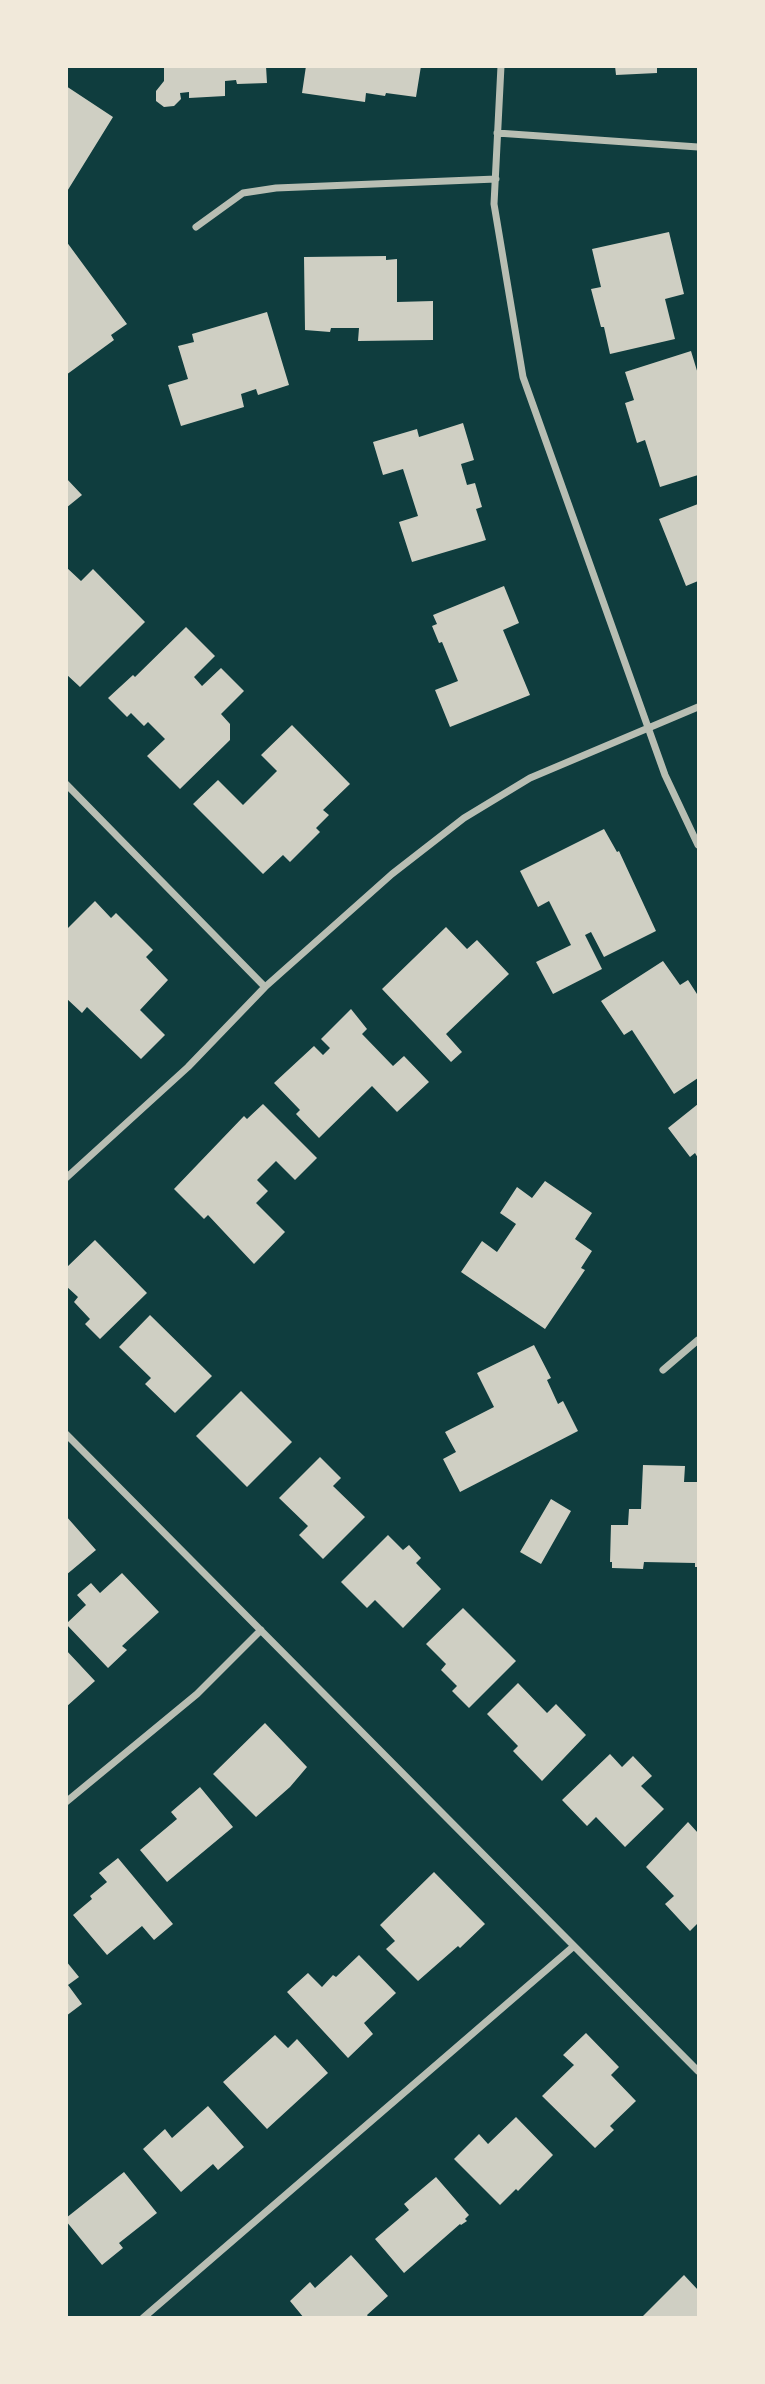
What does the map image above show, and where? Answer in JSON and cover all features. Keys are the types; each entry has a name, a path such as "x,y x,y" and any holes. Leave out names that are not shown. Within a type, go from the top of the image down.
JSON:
{"street":[{"path":"501,66 494,204 523,377 665,775 698,845"},
{"path":"498,133 698,147"},
{"path":"196,227 243,193 276,188 496,179"},
{"path":"66,1178 188,1067 265,987 392,874 464,818 530,778 698,707"},
{"path":"66,784 265,987"},
{"path":"663,1370 698,1340"},
{"path":"66,1434 698,2071"},
{"path":"66,1802 197,1694 261,1630"},
{"path":"143,2318 574,1947"}],"building":[{"path":"164,66 266,66 267,83 237,84 236,80 225,81 225,96 189,98 189,92 180,93 181,99 174,106 164,107 156,101 156,91 164,81"},
{"path":"306,66 421,66 416,97 366,93 365,102 302,93"},
{"path":"615,66 657,66 657,73 616,75"},
{"path":"66,86 113,117 66,193"},
{"path":"669,232 684,294 665,299 675,339 610,354 591,289 601,287 592,249"},
{"path":"66,241 127,324 111,335 114,340 66,375"},
{"path":"386,256 386,260 397,259 397,302 433,301 433,340 358,341 359,328 331,328 330,332 305,330 304,257"},
{"path":"267,312 289,385 258,395 256,389 241,394 244,407 181,426 168,385 188,379 178,346 194,342 192,334"},
{"path":"691,351 698,374 698,475 660,487 645,440 637,443 625,403 634,400 625,372"},
{"path":"463,423 474,460 461,464 467,485 475,483 482,507 476,509 486,540 412,562 399,522 418,516 403,469 383,475 373,442 417,429 419,437"},
{"path":"66,478 82,495 66,508"},
{"path":"698,504 698,581 686,586 659,519"},
{"path":"66,567 81,581 93,569 145,622 80,687 66,674"},
{"path":"504,586 519,623 503,630 530,695 450,727 435,690 458,681 442,642 439,643 432,626 437,624 433,615"},
{"path":"186,627 215,656 194,677 202,686 221,668 244,691 221,714 230,724 230,740 180,789 147,756 165,739 148,722 144,726 131,713 127,717 108,698 133,675 135,677"},
{"path":"292,725 350,784 323,810 329,815 316,828 320,832 290,862 283,855 263,874 193,804 218,780 243,805 277,771 261,755"},
{"path":"604,829 617,852 619,851 656,931 604,957 591,932 585,935 602,969 553,994 536,962 571,945 549,901 538,907 520,871"},
{"path":"95,901 111,918 116,913 153,950 146,957 168,980 140,1010 165,1035 141,1059 87,1007 82,1013 66,998 66,930"},
{"path":"446,927 467,949 477,940 509,974 446,1034 462,1052 451,1062 382,989"},
{"path":"663,961 680,985 688,980 697,994 698,992 698,1078 674,1094 632,1030 624,1035 601,1001"},
{"path":"351,1009 367,1029 362,1034 393,1066 404,1056 429,1082 397,1112 372,1086 319,1138 296,1114 300,1110 274,1083 314,1046 323,1055 330,1048 321,1039"},
{"path":"263,1104 317,1158 295,1180 276,1161 257,1180 268,1191 256,1203 285,1232 254,1264 208,1215 204,1219 174,1189 244,1116 247,1119"},
{"path":"698,1104 698,1158 695,1153 690,1157 668,1128"},
{"path":"545,1181 592,1213 575,1239 592,1251 581,1268 585,1270 545,1329 461,1272 482,1241 497,1252 516,1224 500,1213 517,1187 532,1198"},
{"path":"95,1240 147,1293 100,1339 85,1324 90,1319 74,1302 78,1297 66,1286 66,1268"},
{"path":"150,1315 212,1376 175,1413 145,1384 151,1378 119,1347"},
{"path":"534,1345 551,1378 547,1380 558,1404 563,1401 578,1431 460,1492 443,1459 456,1452 445,1432 494,1407 477,1373"},
{"path":"241,1391 292,1442 247,1487 196,1436"},
{"path":"320,1457 341,1478 333,1486 365,1517 323,1559 299,1535 308,1526 279,1498"},
{"path":"643,1465 685,1466 684,1482 698,1482 698,1567 695,1567 695,1563 644,1562 643,1569 612,1568 611,1525 628,1525 629,1509 641,1509"},
{"path":"551,1499 571,1511 541,1564 520,1552"},
{"path":"66,1516 96,1550 66,1575"},
{"path":"388,1535 403,1550 409,1545 421,1558 416,1563 441,1589 403,1628 375,1600 367,1608 341,1582"},
{"path":"122,1573 159,1612 122,1646 127,1650 108,1668 66,1624 86,1605 77,1595 91,1583 100,1593"},
{"path":"463,1608 516,1661 469,1708 452,1691 457,1686 441,1670 446,1664 426,1644"},
{"path":"66,1650 95,1681 66,1707"},
{"path":"518,1683 547,1713 556,1704 586,1735 542,1781 513,1751 518,1746 487,1714"},
{"path":"265,1723 307,1767 290,1787 256,1817 213,1774"},
{"path":"610,1754 622,1767 633,1756 652,1776 641,1786 664,1809 625,1847 596,1817 587,1826 562,1800"},
{"path":"200,1787 233,1827 167,1882 140,1850 177,1819 171,1812"},
{"path":"688,1822 698,1833 698,1923 690,1931 665,1904 674,1896 646,1867"},
{"path":"118,1858 173,1924 154,1940 142,1926 107,1955 73,1915 107,1882 99,1873"},
{"path":"434,1872 485,1924 418,1981 386,1949 395,1941 380,1925"},
{"path":"359,1955 396,1993 364,2023 373,2034 348,2058 287,1992 308,1973 322,1987"},
{"path":"66,1961 79,1977 68,1985 82,2004 66,2016"},
{"path":"586,2033 619,2067 611,2075 636,2101 610,2126 614,2130 595,2148 542,2096 574,2065 563,2055"},
{"path":"275,2035 288,2048 297,2039 328,2073 267,2129 223,2082"},
{"path":"208,2106 244,2147 218,2170 213,2164 181,2192 143,2149 165,2129 172,2138"},
{"path":"516,2117 553,2155 518,2191 516,2189 500,2205 454,2159 479,2134 488,2144"},
{"path":"124,2172 157,2213 119,2243 123,2248 102,2265 66,2218"},
{"path":"436,2177 469,2215 465,2219 467,2221 460,2224 404,2273 375,2239 409,2210 404,2204"},
{"path":"351,2255 388,2296 367,2315 369,2318 304,2318 290,2301 310,2282 315,2288"},
{"path":"684,2275 698,2290 698,2318 641,2318"}]}
